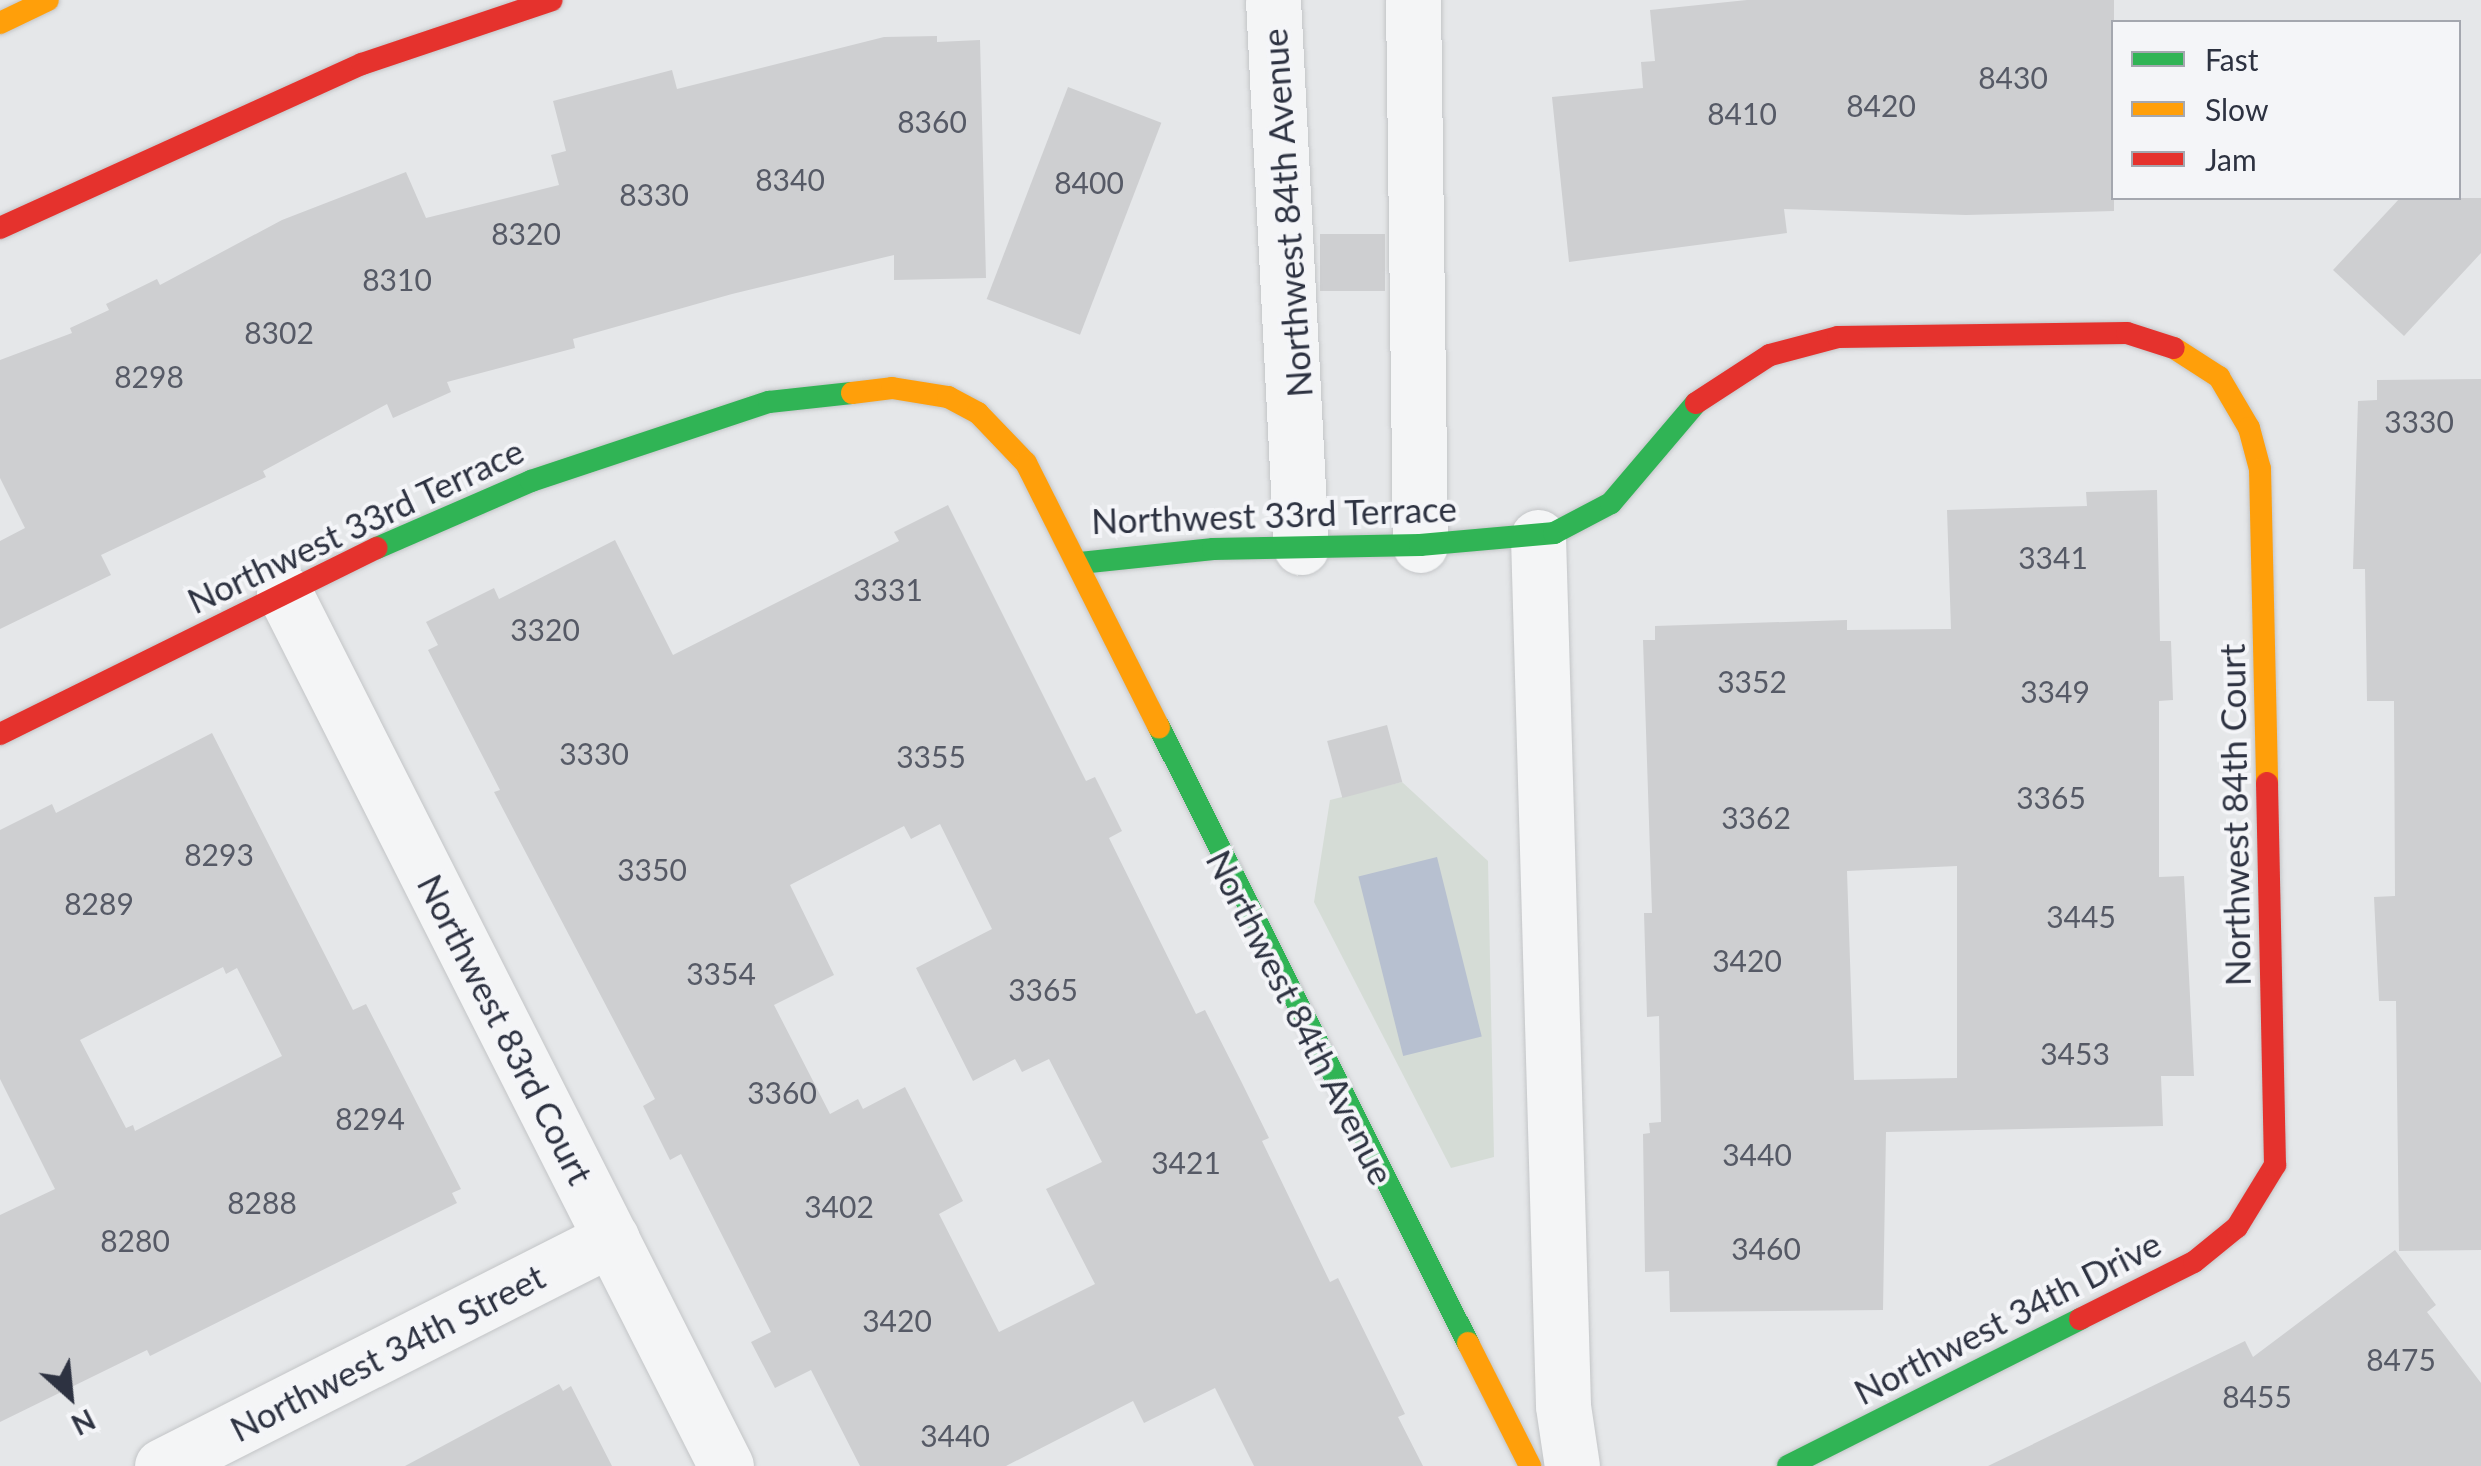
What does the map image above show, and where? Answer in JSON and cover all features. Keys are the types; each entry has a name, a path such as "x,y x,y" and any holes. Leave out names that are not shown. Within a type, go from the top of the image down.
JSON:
{"street":[{"path":"0,23 48,0"},
{"path":"0,228 362,64 552,0"},
{"name":"Northwest 84th Avenue","path":"1273,0 1301,546"},
{"path":"1413,0 1420,546"},
{"name":"Northwest 33rd Terrace","path":"0,734 284,592 483,499 756,405 870,388 930,393 978,414 1026,463 1080,563 1301,546 1420,546 1538,538 1580,523 1611,503 1692,406 1727,378 1770,355 1838,338 2149,337 2205,362 2241,409"},
{"name":"Northwest 84th Court","path":"2241,409 2260,469 2278,1118 2275,1165 2247,1214"},
{"path":"1538,538 1562,1389 1572,1466"},
{"name":"Northwest 84th Avenue","path":"1080,563 1157,733 1530,1466"},
{"name":"Northwest 83rd Court","path":"284,592 726,1466"},
{"name":"Northwest 34th Drive","path":"1788,1466 2167,1277 2212,1249 2247,1214"},
{"name":"Northwest 34th Street","path":"162,1466 612,1238"}],"shaded area":[{"path":"1402,782 1488,861 1494,1157 1451,1168 1314,902 1330,800"}],"water":[{"path":"1437,857 1482,1037 1403,1056 1358,877"}],"building":[{"path":"1747,0 2114,0 2114,211 1966,215 1784,209 1787,233 1569,262 1552,97 1643,88 1641,62 1655,61 1650,10"},
{"path":"937,36 937,42 980,40 986,278 894,280 894,255 732,294 573,339 575,348 447,382 451,392 393,418 387,404 263,471 266,477 101,555 111,575 0,629 0,541 25,528 0,478 0,360 72,333 70,328 109,310 106,304 157,279 160,285 282,220 406,172 426,218 559,185 551,155 566,151 553,101 672,70 677,89 884,37"},
{"path":"1068,87 1161,123 1080,335 987,299"},
{"path":"2481,198 2481,253 2404,336 2333,270 2398,200"},
{"path":"1320,234 1385,234 1385,291 1320,291"},
{"path":"2481,379 2481,1250 2399,1251 2396,1001 2379,1001 2374,897 2395,896 2394,701 2367,701 2365,569 2353,569 2358,401 2377,400 2377,380"},
{"path":"2157,490 2160,641 2171,641 2173,700 2159,701 2159,877 2184,876 2194,1076 2161,1076 2163,1126 1886,1132 1883,1310 1670,1312 1669,1271 1645,1272 1643,1134 1650,1133 1649,1123 1661,1122 1659,1016 1647,1017 1644,913 1652,913 1643,640 1655,640 1655,626 1847,620 1847,630 1951,629 1947,510 2087,506 2086,492","holes":["1957,866 1957,1078 1854,1080 1847,871"]},
{"path":"948,505 1086,781 1095,777 1122,831 1109,838 1196,1014 1205,1010 1241,1081 1269,1138 1262,1141 1330,1282 1338,1278 1405,1414 1398,1417 1423,1466 1254,1466 1215,1388 1144,1423 1133,1401 1006,1466 860,1466 811,1370 775,1388 751,1342 771,1332 681,1154 670,1160 643,1106 655,1099 494,792 500,790 428,650 438,645 426,622 494,588 499,599 615,540 673,655 899,541 894,532","holes":["940,824 992,929 916,968 973,1081 1015,1059 1022,1072 1049,1059 1102,1162 1046,1189 1095,1284 999,1332 939,1214 963,1201 905,1087 863,1109 858,1099 830,1114 774,1005 834,975 790,885 904,826 911,839"]},
{"path":"1387,725 1402,782 1342,798 1327,741"},
{"path":"212,733 353,1010 366,1004 461,1189 452,1193 457,1203 150,1356 147,1350 0,1422 0,1215 55,1189 0,1079 0,830 52,804 56,813","holes":["223,967 226,974 237,968 282,1056 135,1131 133,1125 126,1128 80,1040"]},
{"path":"2395,1250 2436,1305 2427,1312 2481,1383 2481,1466 1988,1466 2245,1341 2253,1357"},
{"path":"559,1384 563,1391 571,1386 612,1466 405,1466"}],"traffic: fast":[{"path":"377,548 531,481 769,402 852,393"},
{"path":"1080,563 1213,549 1420,545 1554,533 1611,503 1696,403"},
{"path":"1159,727 1468,1343"},
{"path":"1788,1466 2080,1319"}],"traffic: slow":[{"path":"0,23 48,0"},
{"path":"2174,348 2219,377 2249,428 2260,469 2267,783"},
{"path":"852,393 892,388 948,397 978,413 1026,463 1159,727"},
{"path":"1468,1343 1530,1466"}],"traffic: jam":[{"path":"0,228 362,64 552,0"},
{"path":"1696,403 1770,355 1838,337 2127,333 2174,348"},
{"path":"0,734 377,548"},
{"path":"2080,1319 2194,1262 2237,1227 2275,1165 2267,783"}]}
